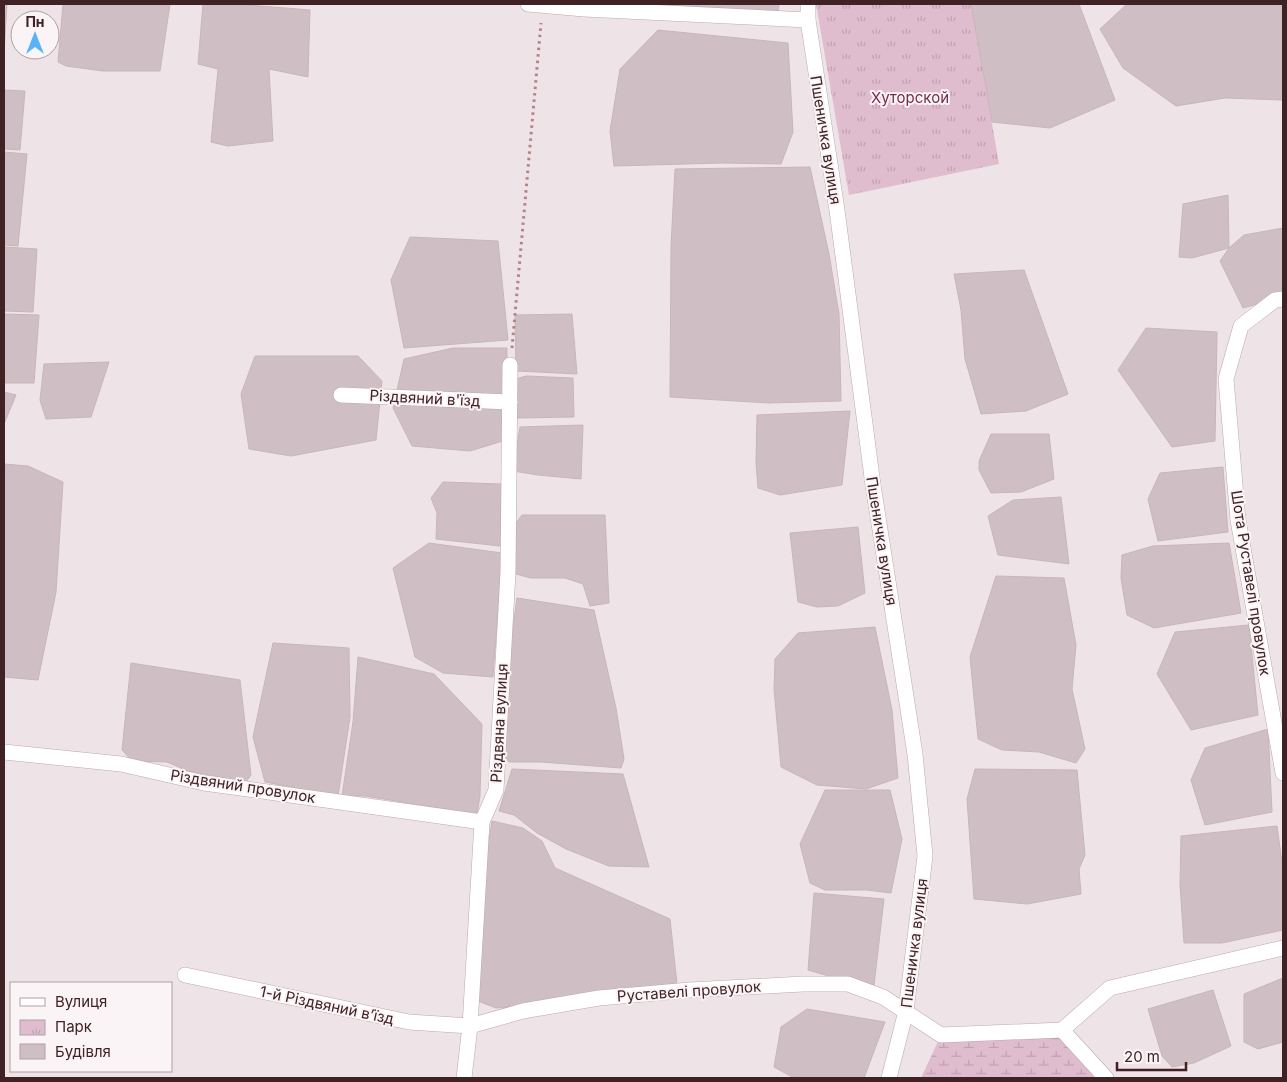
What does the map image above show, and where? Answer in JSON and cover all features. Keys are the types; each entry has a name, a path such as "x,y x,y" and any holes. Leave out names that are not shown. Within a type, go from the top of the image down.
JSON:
{"street":[{"path":"535,4 584,9 808,20"},
{"name":"Пшеничка вулиця","path":"808,4 808,20 837,210 873,485 915,754 925,856 906,1011 889,1078"},
{"name":"Шота Руставелі провулок","path":"1283,298 1275,300 1241,326 1226,379 1238,520 1283,773"},
{"name":"Різдвяна вулиця","path":"464,1078 470,1026 482,822 496,790 508,572 510,365"},
{"name":"Різдвяний в'їзд","path":"341,394 510,402"},
{"name":"Різдвяний провулок","path":"4,752 121,764 204,783 482,822"},
{"path":"1106,1078 1062,1030 1110,988 1283,948"},
{"name":"1-й Різдвяний в’їзд","path":"185,975 410,1022 470,1026"},
{"name":"Руставелі провулок","path":"470,1026 523,1011 599,998 690,990 803,984 848,984 883,997 941,1035 1062,1030"}],"path":[{"path":"510,365 535,4"}],"green space":[{"name":"Хуторской","path":"816,4 971,4 999,164 849,195"},
{"path":"1062,1030 1106,1078 921,1078 941,1035"}],"building":[{"path":"4,4 7,4 4,52"},
{"path":"63,4 170,4 160,71 103,71 66,66 58,62 60,60"},
{"path":"203,4 236,4 310,10 308,77 269,69 273,141 228,146 211,142 218,69 198,64"},
{"path":"658,4 779,4 778,13"},
{"path":"971,4 1079,4 1115,100 1050,128 992,122"},
{"path":"1127,4 1283,4 1283,100 1225,98 1176,106 1123,68 1100,29"},
{"path":"658,30 788,43 793,132 781,164 722,163 614,166 610,131 620,69"},
{"path":"4,90 25,91 20,150 4,149"},
{"path":"4,152 27,154 18,246 4,245"},
{"path":"810,167 829,254 839,314 841,401 769,403 670,397 671,246 675,169"},
{"path":"1228,195 1229,248 1192,258 1179,257 1183,204"},
{"path":"1283,228 1283,297 1243,308 1220,261 1229,248 1244,235"},
{"path":"410,237 498,241 508,340 404,348 391,280"},
{"path":"4,247 37,249 33,312 4,311"},
{"path":"1024,270 1068,394 1026,411 981,414 965,359 961,310 954,274"},
{"path":"4,314 39,315 34,383 4,383"},
{"path":"572,314 577,374 516,371 515,315"},
{"path":"1146,328 1217,332 1215,441 1172,447 1118,370"},
{"path":"453,348 507,348 506,440 470,451 412,446 393,408 404,359"},
{"path":"255,356 358,356 382,381 376,440 291,456 249,449 241,394"},
{"path":"109,362 91,417 46,419 40,400 44,364"},
{"path":"526,376 573,378 574,417 517,418 516,379"},
{"path":"4,392 16,395 4,424"},
{"path":"850,411 842,485 780,495 758,488 756,463 757,415"},
{"path":"583,425 581,479 513,471 520,427"},
{"path":"991,434 1049,434 1054,479 1021,492 991,493 979,470 979,461"},
{"path":"4,464 28,466 63,482 56,592 38,680 4,677"},
{"path":"1223,467 1228,532 1158,541 1148,499 1160,473"},
{"path":"443,482 502,484 500,546 436,539 437,513 431,498"},
{"path":"1061,497 1069,564 998,555 988,516 1013,500"},
{"path":"522,515 605,515 609,603 590,606 583,584 565,578 531,578 512,573 513,527"},
{"path":"858,527 865,593 838,606 817,607 798,602 790,533"},
{"path":"429,543 502,553 493,677 443,673 415,657 393,568"},
{"path":"1229,543 1241,613 1154,628 1127,615 1121,578 1122,555 1153,546"},
{"path":"996,576 1064,578 1076,645 1072,689 1085,749 1076,763 1039,752 1002,750 978,739 970,657"},
{"path":"517,598 594,610 616,708 624,759 621,768 541,762 509,762 501,751 507,669"},
{"path":"1249,625 1258,715 1191,730 1157,674 1175,632"},
{"path":"875,627 892,710 898,778 866,789 817,785 781,767 774,689 775,659 798,633"},
{"path":"273,643 349,648 350,717 338,796 265,782 253,737"},
{"path":"358,657 434,674 482,724 480,796 477,814 365,796 342,796 353,722"},
{"path":"131,663 240,680 251,775 246,782 188,771 167,762 132,761 122,750"},
{"path":"1268,729 1272,812 1205,825 1191,780 1205,748"},
{"path":"512,769 623,774 649,867 609,866 566,849 537,833 514,815 499,811"},
{"path":"975,769 1077,770 1085,855 1079,869 1081,894 1027,904 974,899 967,799"},
{"path":"825,790 890,790 902,839 891,893 867,890 825,890 810,883 800,844"},
{"path":"492,821 523,828 542,841 555,868 670,919 677,984 525,1006 496,1008 478,1001 484,872"},
{"path":"1277,826 1283,870 1283,930 1222,943 1184,943 1180,885 1181,836"},
{"path":"814,893 884,899 874,985 839,979 808,970"},
{"path":"1283,978 1283,1042 1258,1049 1244,1042 1244,994"},
{"path":"1213,990 1231,1046 1194,1063 1172,1067 1162,1056 1148,1009"},
{"path":"807,1009 885,1022 864,1078 794,1078 774,1067 781,1027"}]}
